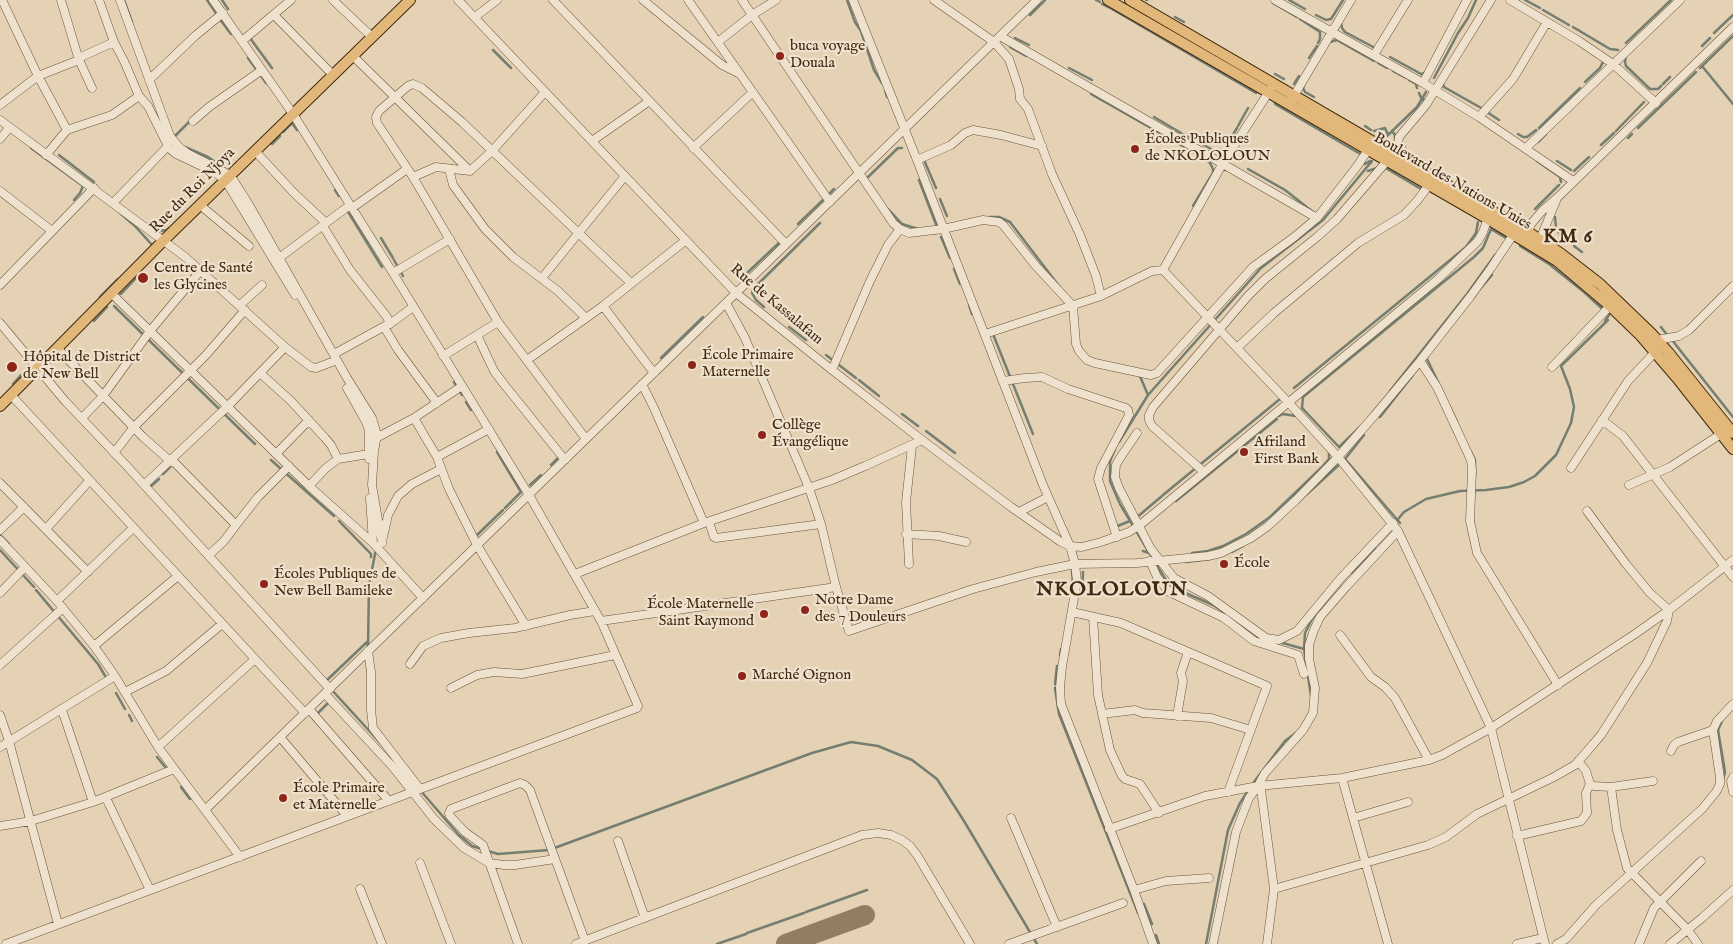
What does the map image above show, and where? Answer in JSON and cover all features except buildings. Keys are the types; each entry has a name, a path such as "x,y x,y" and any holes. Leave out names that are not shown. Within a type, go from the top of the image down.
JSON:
{"main road":[{"name":"Rue du Roi Njoya","path":"0,406 163,241 410,0"},
{"name":"Boulevard des Nations Unies","path":"1108,0 1398,156 1600,284 1657,340 1733,433"},
{"name":"Boulevard des Nations Unies","path":"1130,0 1271,88"},
{"name":"Boulevard des Nations Unies","path":"1292,100 1368,150 1429,185 1489,215"},
{"name":"Boulevard des Nations Unies","path":"1538,244 1610,306 1655,352 1733,449"}],"street":[{"path":"62,0 80,60 92,88"},
{"path":"99,0 114,42 139,96 148,106 168,146 176,154 228,178 333,358 372,418 377,431 372,485 381,547"},
{"path":"120,0 168,133 173,141 187,153 228,178 279,258 366,422 369,430 373,542"},
{"path":"10,943 637,708 638,706 601,620 529,495 293,114 213,0"},
{"path":"242,41 291,0"},
{"path":"333,0 372,37"},
{"name":"Rue de Kassalafam","path":"458,0 736,293 922,440 1019,512 1061,542 1070,546"},
{"path":"475,17 497,0"},
{"path":"553,0 648,102 786,244"},
{"path":"643,0 722,64 740,74"},
{"path":"688,0 830,202"},
{"path":"742,0 893,223 909,233 943,230 983,220 999,222 1073,306 1076,344 1082,356 1095,363 1151,375 1159,371 1253,267 1317,218 1368,150"},
{"path":"718,42 752,15 775,0"},
{"path":"853,0 1048,497 1070,546 1077,581 1062,667 1061,704 1134,890 1153,944"},
{"path":"934,0 997,39 1223,163 1317,218"},
{"path":"206,809 1037,0"},
{"path":"1292,100 1350,0"},
{"path":"1374,56 1408,0"},
{"path":"1423,83 1466,0"},
{"path":"1398,156 1402,149 1398,144 1398,137 1426,105 1491,0"},
{"path":"1510,0 1580,41 1613,64 1656,103"},
{"path":"1526,148 1680,0"},
{"path":"2,1 38,76 67,130"},
{"path":"1280,1 1479,117 1573,181"},
{"path":"149,80 194,36 223,13"},
{"path":"274,15 333,75"},
{"path":"1479,117 1513,80 1547,22"},
{"path":"1526,236 1537,216 1733,28"},
{"path":"997,39 1012,66 1020,99 1028,109 1052,174 1086,250 1101,296"},
{"path":"0,106 38,76 80,60 82,57 114,42"},
{"path":"353,56 470,171"},
{"path":"193,121 262,70"},
{"path":"586,439 498,322 450,239 377,123 376,117 379,111 412,84 422,88 462,122 632,283"},
{"path":"1163,270 1223,163 1271,88"},
{"path":"412,177 436,167 470,171 492,151 545,92"},
{"path":"693,148 753,92"},
{"path":"46,155 67,130 112,115 139,96"},
{"path":"592,141 648,102"},
{"path":"0,120 94,188 201,270 285,347 311,367 316,368 414,307"},
{"path":"0,139 9,128"},
{"path":"917,160 950,145 965,133 973,130 1042,146"},
{"path":"113,203 168,146"},
{"path":"255,151 324,224 350,270 387,317 387,325 398,350 437,403"},
{"path":"1204,472 1152,426 1149,414 1158,400 1248,296 1266,278 1337,219 1387,161"},
{"path":"279,258 324,224 407,169"},
{"path":"449,169 453,185 486,229 513,257 565,297 586,318"},
{"path":"542,278 625,176"},
{"path":"1237,348 1274,313 1358,243 1404,215 1429,185"},
{"path":"0,285 94,188"},
{"path":"0,191 52,231"},
{"path":"1538,244 1558,197"},
{"path":"200,205 249,246"},
{"path":"1070,546 1092,545 1117,537 1138,526 1464,256 1478,241 1489,215"},
{"path":"832,370 870,281 888,245 900,229"},
{"path":"726,303 745,338 809,488 821,524 836,587 849,630 1004,580 1036,572 1075,564 1149,562 1197,558 1221,553 1251,538 1268,526 1296,500 1338,457 1420,361 1491,268 1515,230"},
{"path":"393,273 450,239"},
{"path":"527,360 603,306 686,240"},
{"path":"82,418 103,396 150,331 201,270"},
{"path":"985,334 1101,296 1152,271 1163,270"},
{"path":"1163,270 1338,457 1398,531 1491,728 1544,941 1516,944"},
{"path":"114,453 134,427 206,355 262,284"},
{"path":"1657,340 1679,336 1689,330 1733,286"},
{"path":"111,294 309,486 381,547 424,598"},
{"path":"603,306 654,373"},
{"path":"1552,367 1610,306"},
{"path":"443,356 498,322"},
{"path":"0,323 37,368 209,555 416,791"},
{"path":"477,335 494,371 503,384 565,460"},
{"path":"144,485 226,407 285,347"},
{"path":"57,348 142,437 178,466 236,525"},
{"path":"1571,468 1628,381 1655,352"},
{"path":"1420,361 1437,388 1466,450 1472,470 1470,521 1477,553 1558,685"},
{"path":"260,373 309,420 331,445 338,459"},
{"path":"1003,382 1030,377 1042,378 1128,410 1129,415 1101,468 1098,479 1117,537"},
{"path":"642,384 714,537 821,524"},
{"path":"376,438 414,418 462,386"},
{"path":"10,396 222,624 307,711 389,801"},
{"path":"414,418 437,457 449,489 477,546 526,626"},
{"path":"276,454 309,420"},
{"path":"1602,420 1623,436 1733,577"},
{"path":"437,457 489,429"},
{"path":"1137,433 1116,465 1115,477 1151,549 1174,578 1208,596 1266,638 1279,640 1297,630 1340,579 1393,523"},
{"path":"1629,485 1653,476 1721,434"},
{"path":"575,574 707,523 809,488 865,466 922,440"},
{"path":"909,564 906,534 906,502 912,446"},
{"path":"309,486 326,468 338,459 369,454"},
{"path":"209,555 228,537 258,497 288,466"},
{"path":"381,547 388,514 398,496 412,484 441,469"},
{"path":"46,529 90,480"},
{"path":"0,483 88,572"},
{"path":"1019,512 1048,497"},
{"path":"0,530 24,507"},
{"path":"1587,510 1626,564 1650,593 1669,610"},
{"path":"57,601 134,528"},
{"path":"1213,944 1236,832 1249,798 1259,786 1262,777 1302,730 1313,713 1314,688 1309,645 1314,630 1320,617 1352,579 1398,531"},
{"path":"906,534 939,536 966,542"},
{"path":"0,540 57,601 94,646 115,676 158,747 240,857"},
{"path":"1110,829 1205,796 1259,786 1342,778 1429,760 1454,749 1491,728 1558,685 1669,610 1733,560"},
{"path":"1149,562 1157,577 1169,592 1224,618 1254,642 1298,655 1304,674"},
{"path":"0,593 25,567"},
{"path":"94,646 178,576"},
{"path":"601,620 836,587"},
{"path":"0,665 63,608"},
{"path":"1274,889 1428,845 1453,832 1477,814 1554,777 1578,761 1601,735 1647,662 1667,621 1669,610"},
{"path":"410,664 423,646 441,638 526,626 595,611"},
{"path":"1072,612 1121,623 1267,686 1228,792"},
{"path":"1093,617 1098,695 1110,750 1122,776 1125,779 1140,784 1159,813"},
{"path":"125,692 172,667 222,624"},
{"path":"1340,635 1371,676 1395,698 1429,760"},
{"path":"368,651 371,672 373,728 449,835 464,848 488,860 515,865 554,857"},
{"path":"1177,716 1183,681 1181,673 1188,652"},
{"path":"451,688 477,675 494,672 522,674 616,655"},
{"path":"158,747 255,659"},
{"path":"0,747 115,676"},
{"path":"1557,944 1566,939 1596,905 1702,809 1716,792 1720,784 1720,778 1713,730 1717,721 1733,704"},
{"path":"62,710 93,802"},
{"path":"1102,714 1135,710 1143,713 1211,718 1251,730"},
{"path":"0,715 9,741 58,924"},
{"path":"1670,752 1678,742 1713,730"},
{"path":"280,737 348,816"},
{"path":"1517,836 1581,821 1587,813 1586,793 1590,784 1586,771 1578,761"},
{"path":"0,826 31,821 106,798 174,769"},
{"path":"1342,778 1388,944"},
{"path":"1733,778 1731,781 1733,792"},
{"path":"1590,784 1610,787 1652,780"},
{"path":"518,944 483,845 465,832 450,816 451,809 520,783 530,790 585,941"},
{"path":"1259,786 1274,889 1267,944"},
{"path":"1610,787 1624,863 1688,930 1698,944"},
{"path":"106,798 150,890"},
{"path":"1353,818 1408,802"},
{"path":"1011,818 1057,926"},
{"path":"576,944 862,835 878,833 891,834 910,846 970,944"},
{"path":"618,841 645,918"},
{"path":"1639,944 1651,915 1660,901 1701,861"},
{"path":"420,863 451,944"},
{"path":"1134,890 1166,882 1209,878"},
{"path":"360,889 382,944"},
{"path":"1670,944 1733,890"},
{"path":"1009,944 1123,903"}],"waterway":[{"path":"124,0 132,22"},
{"path":"207,0 216,13"},
{"path":"222,0 228,9"},
{"path":"847,0 855,22 861,31 874,70 882,83"},
{"path":"1030,15 1045,0"},
{"path":"1096,0 1100,2"},
{"path":"1289,0 1305,9"},
{"path":"1316,15 1326,20 1331,19 1343,0"},
{"path":"1434,78 1476,0"},
{"path":"1525,0 1540,8"},
{"path":"1626,43 1671,0"},
{"path":"1273,3 1297,17"},
{"path":"1102,4 1110,8"},
{"path":"1112,9 1256,93"},
{"path":"1543,10 1569,25"},
{"path":"1714,33 1733,15"},
{"path":"1175,17 1184,22"},
{"path":"219,18 231,34"},
{"path":"1300,19 1320,32 1318,43"},
{"path":"1341,23 1345,32 1377,49"},
{"path":"1573,27 1610,49 1618,50"},
{"path":"1700,68 1733,36"},
{"path":"250,38 272,68"},
{"path":"1015,38 1029,45"},
{"path":"1702,46 1710,38"},
{"path":"1330,42 1337,40 1342,43"},
{"path":"1344,44 1374,61"},
{"path":"1309,58 1317,46"},
{"path":"1010,47 1026,56"},
{"path":"493,50 511,68"},
{"path":"1626,56 1626,66 1650,89 1658,89 1661,86"},
{"path":"1390,57 1412,69"},
{"path":"248,58 256,69"},
{"path":"1585,82 1600,68 1604,60"},
{"path":"1378,63 1387,68"},
{"path":"1702,66 1733,104"},
{"path":"1069,68 1092,80"},
{"path":"1414,70 1421,74 1425,73"},
{"path":"1393,71 1406,78"},
{"path":"1638,128 1696,72"},
{"path":"260,74 266,83"},
{"path":"1275,74 1284,79"},
{"path":"1294,84 1299,76"},
{"path":"1663,84 1670,77"},
{"path":"1409,80 1416,84 1417,88"},
{"path":"1442,81 1444,87 1483,109"},
{"path":"1304,86 1305,92 1314,97"},
{"path":"1539,128 1580,88"},
{"path":"885,90 887,97"},
{"path":"1387,136 1417,107 1426,92"},
{"path":"1419,93 1422,100 1427,99"},
{"path":"1091,94 1210,163 1213,173 1193,206"},
{"path":"1616,131 1644,102"},
{"path":"1275,104 1362,155"},
{"path":"1238,126 1248,108"},
{"path":"1487,112 1499,120"},
{"path":"1154,117 1181,133"},
{"path":"173,138 192,119"},
{"path":"283,132 292,123 297,130"},
{"path":"1365,126 1371,130"},
{"path":"1183,134 1213,150 1224,150 1237,128"},
{"path":"1374,131 1385,128 1388,135"},
{"path":"1518,134 1527,137 1536,130"},
{"path":"1392,131 1395,135 1395,144"},
{"path":"1601,145 1614,133"},
{"path":"1538,142 1546,134"},
{"path":"1628,138 1632,134"},
{"path":"272,144 280,136"},
{"path":"185,147 208,157 224,168"},
{"path":"31,148 83,186 74,200"},
{"path":"866,179 898,148 902,148"},
{"path":"59,155 94,182"},
{"path":"1574,171 1589,157"},
{"path":"924,160 936,188"},
{"path":"1363,161 1365,164 1370,161 1371,163"},
{"path":"1119,442 1148,395 1261,268 1323,220 1372,161"},
{"path":"1537,161 1560,177 1561,182"},
{"path":"1557,161 1571,170"},
{"path":"1384,167 1421,189"},
{"path":"1368,171 1377,168"},
{"path":"1248,169 1285,190 1313,212"},
{"path":"919,180 937,227"},
{"path":"1535,209 1559,185"},
{"path":"828,195 834,189"},
{"path":"335,190 339,196"},
{"path":"798,224 824,199"},
{"path":"940,199 947,216"},
{"path":"888,209 902,224 918,229"},
{"path":"347,210 382,267"},
{"path":"120,213 152,245"},
{"path":"989,217 999,217 1010,222 1059,286"},
{"path":"1555,217 1556,228 1562,237"},
{"path":"1294,388 1466,247 1476,233 1478,222"},
{"path":"149,223 159,231 169,228"},
{"path":"764,307 756,300 752,293 753,289 820,223"},
{"path":"1361,426 1339,447 1302,408 1303,397 1474,257 1483,248 1491,229 1506,238"},
{"path":"941,237 950,258"},
{"path":"381,238 393,258"},
{"path":"746,274 781,241"},
{"path":"1520,246 1549,264 1584,292 1609,315 1605,321"},
{"path":"1574,246 1582,252"},
{"path":"1390,391 1467,294 1495,255"},
{"path":"394,260 403,276"},
{"path":"954,269 960,284"},
{"path":"1480,289 1492,275"},
{"path":"121,294 136,278"},
{"path":"100,297 118,279"},
{"path":"969,305 972,314"},
{"path":"114,306 255,444"},
{"path":"94,321 107,307"},
{"path":"661,358 703,317"},
{"path":"1394,524 1404,512 1426,499 1460,491 1509,487 1535,476 1556,455 1571,423 1574,407 1570,389 1561,366 1608,320"},
{"path":"789,327 806,340"},
{"path":"1661,327 1668,336"},
{"path":"993,334 1033,434"},
{"path":"1672,340 1733,417"},
{"path":"826,355 856,378"},
{"path":"1426,357 1439,384"},
{"path":"1139,374 1148,395"},
{"path":"13,384 21,375"},
{"path":"1380,417 1413,375"},
{"path":"859,380 879,396"},
{"path":"454,382 462,395"},
{"path":"1163,495 1280,399"},
{"path":"466,402 471,410"},
{"path":"1449,405 1457,422"},
{"path":"902,414 918,426"},
{"path":"1279,416 1283,414 1296,416"},
{"path":"1176,501 1277,419"},
{"path":"926,431 955,453"},
{"path":"1364,435 1345,459 1400,523"},
{"path":"1115,449 1110,461 1110,481 1120,504 1153,559"},
{"path":"1192,553 1208,551 1223,546 1246,534 1270,517 1322,467 1329,459 1329,451"},
{"path":"497,452 521,492 505,508"},
{"path":"1471,452 1475,460 1475,476"},
{"path":"551,465 560,456"},
{"path":"271,460 334,516"},
{"path":"1307,494 1341,463"},
{"path":"163,474 170,467"},
{"path":"530,485 541,475"},
{"path":"149,488 159,479"},
{"path":"1136,518 1162,496"},
{"path":"475,537 503,510"},
{"path":"339,521 371,554 371,557"},
{"path":"1115,527 1130,521"},
{"path":"376,531 377,543"},
{"path":"0,535 9,544"},
{"path":"1232,552 1243,546"},
{"path":"1351,573 1375,548"},
{"path":"368,647 369,585 376,549"},
{"path":"0,550 34,587"},
{"path":"1143,551 1149,553"},
{"path":"1186,562 1210,559"},
{"path":"1156,564 1166,580 1174,588 1213,605 1224,612"},
{"path":"1072,570 1073,585"},
{"path":"1082,594 1083,572"},
{"path":"36,590 98,664 107,679"},
{"path":"1311,696 1304,649 1305,633 1318,611"},
{"path":"1233,619 1261,639"},
{"path":"325,682 367,642"},
{"path":"1279,642 1304,649"},
{"path":"1060,655 1061,649"},
{"path":"1055,684 1057,666"},
{"path":"1055,688 1059,714 1138,913"},
{"path":"331,689 383,746"},
{"path":"116,693 125,709"},
{"path":"316,715 330,701"},
{"path":"129,715 132,721"},
{"path":"1722,721 1718,730 1725,772 1723,779"},
{"path":"1251,786 1285,741 1297,732"},
{"path":"488,851 498,854 549,850 812,753 851,742 878,746 912,760 937,779 1037,944"},
{"path":"157,757 166,768"},
{"path":"181,787 190,799"},
{"path":"420,790 459,835 472,846 482,849"},
{"path":"1206,944 1228,830 1240,803 1248,791"},
{"path":"806,912 867,890"},
{"path":"1144,904 1152,924"},
{"path":"747,933 804,913"},
{"path":"717,944 746,934"},
{"path":"1156,935 1159,944"}],"taxiway":[{"path":"786,944 865,915"}],"place":[{"name":"buca voyage Douala","path":"780,56"},
{"name":"Écoles Publiques de NKOLOLOUN","path":"1135,149"},
{"name":"Centre de Santé les Glycines","path":"143,278"},
{"name":"École Primaire Maternelle","path":"692,365"},
{"name":"Hôpital de District de New Bell","path":"12,367"},
{"name":"Collège Évangélique","path":"762,435"},
{"name":"Afriland First Bank","path":"1244,452"},
{"name":"École","path":"1224,564"},
{"name":"Écoles Publiques de New Bell Bamileke","path":"264,584"},
{"name":"Notre Dame des 7 Douleurs","path":"805,610"},
{"name":"École Maternelle Saint Raymond","path":"764,614"},
{"name":"Marché Oignon","path":"742,676"},
{"name":"École Primaire et Maternelle","path":"283,798"}],"district":[{"name":"KM 6","path":"1568,238"},
{"name":"NKOLOLOUN","path":"1112,591"}]}
